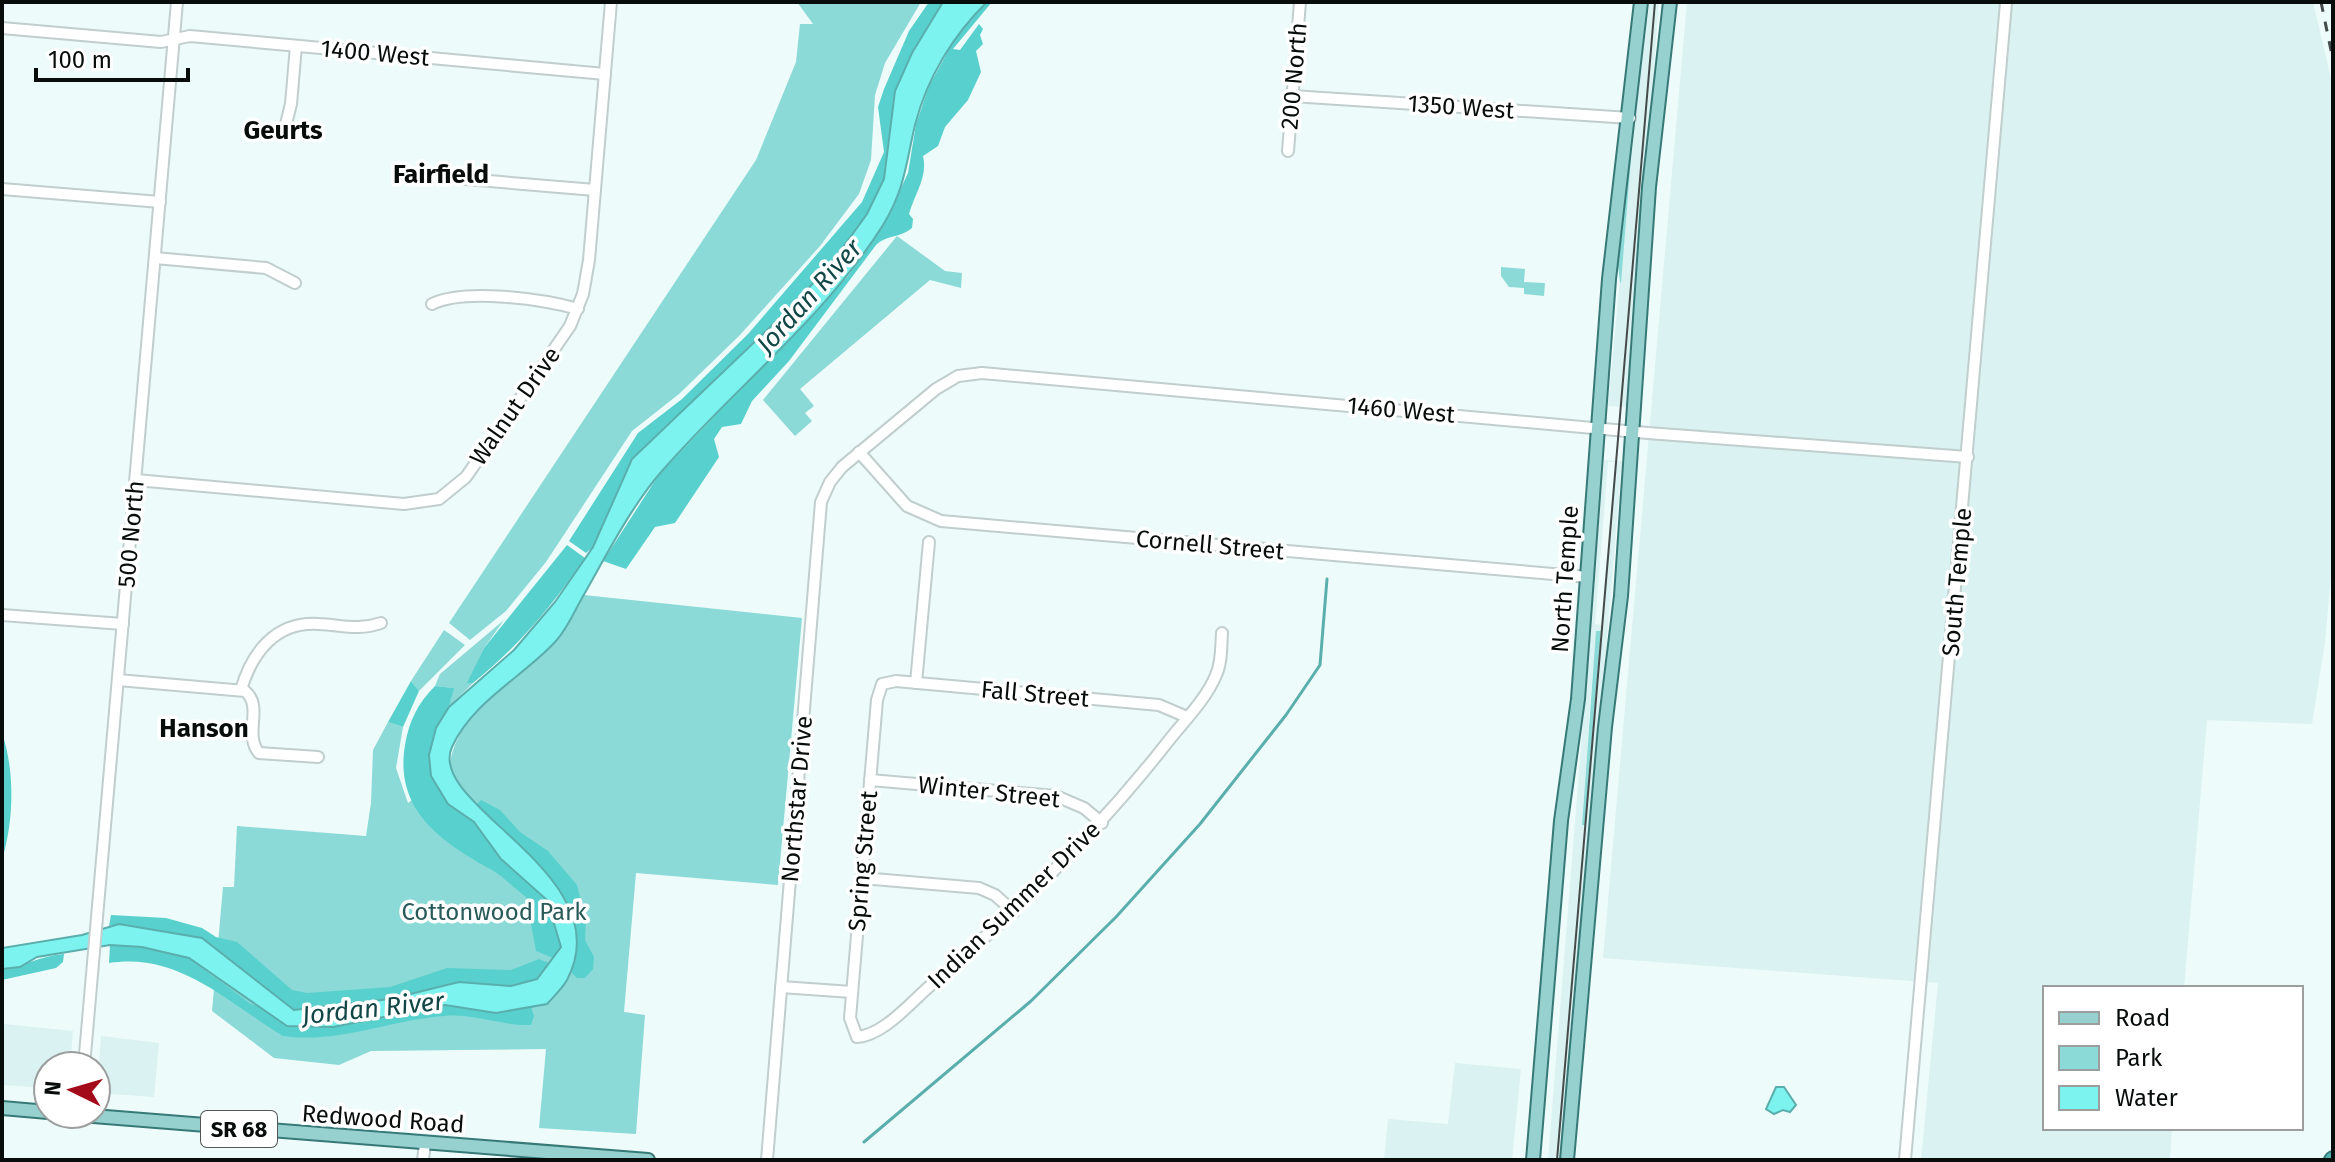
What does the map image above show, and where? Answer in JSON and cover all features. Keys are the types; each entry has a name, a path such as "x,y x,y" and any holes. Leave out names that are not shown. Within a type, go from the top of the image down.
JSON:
{"main road":[{"name":"North Temple","path":"1533,1160 1561,821 1578,699 1609,279 1641,2"},
{"path":"1567,1160 1599,790 1635,432 1644,245 1670,2"},
{"path":"2,1108 32,1111"},
{"name":"Redwood Road","path":"112,1117 648,1160"}],"street":[{"name":"500 North","path":"85,1050 177,2"},
{"name":"Walnut Drive","path":"136,480 404,504 439,499 466,477 578,309 587,277 611,2"},
{"name":"200 North","path":"1288,151 1300,2"},
{"name":"South Temple","path":"1905,1160 2006,3"},
{"name":"1400 West","path":"2,28 154,41 190,36 605,74"},
{"path":"284,132 291,104 296,46"},
{"name":"1350 West","path":"1292,96 1630,118"},
{"path":"429,176 595,190"},
{"path":"2,189 160,202"},
{"path":"155,258 266,268 295,283"},
{"path":"432,304 461,296 550,302 578,309"},
{"name":"1460 West","path":"859,452 928,394 946,382 970,374 1635,432 1968,457"},
{"name":"Cornell Street","path":"859,452 907,506 941,521 1588,577"},
{"name":"Northstar Drive","path":"767,1160 820,512 830,482 859,452"},
{"path":"916,683 929,542"},
{"path":"2,615 123,624"},
{"path":"241,690 253,657 282,631 306,624 361,629 381,623"},
{"name":"Indian Summer Drive","path":"857,1037 876,1032 1014,912 1102,823 1187,717 1217,674 1222,633"},
{"path":"118,680 241,690 253,702 252,741 259,753 318,757"},
{"name":"Fall Street","path":"882,684 916,683 1159,705 1187,717"},
{"name":"Spring Street","path":"857,1037 851,1025 852,992 870,780 882,684"},
{"name":"Winter Street","path":"870,780 1056,796 1084,808 1102,823"},
{"path":"862,878 984,889 1014,912"},
{"path":"781,987 852,992"},
{"path":"423,1160 425,1144"}],"shaded area":[{"path":"929,2 943,2 912,53 884,180 867,214 830,265 788,310 633,458 593,547 586,553 569,541 638,433 682,399 748,334 862,202 884,152 878,107 884,89 909,31"},
{"path":"987,2 992,2 953,49 960,50 979,24 983,29 980,35 983,44 976,51 981,72 968,100 945,127 938,146 923,156 922,178 909,214 913,219 912,228 876,245 789,361 752,401 741,424 722,427 714,439 719,457 675,523 655,527 626,569 603,561 660,473 848,276 885,222 908,173 916,124 929,86 960,29"},
{"path":"1646,2 1659,2 1627,407 1608,406"},
{"path":"1687,2 2313,2 2333,87 2333,555 2325,642 2312,724 2207,720 2184,986 2043,986 2043,1130 2172,1130 2170,1160 1921,1160 1938,983 1603,958"},
{"path":"1604,460 1622,461 1564,1146 1562,1160 1548,1160","holes":["1608,462 1615,462 1601,625 1595,624","1597,631 1601,631 1582,825 1590,704"]},
{"path":"567,545 585,558 572,576 520,640 473,683 467,683 484,648"},
{"path":"411,681 419,691 403,727 388,722"},
{"path":"435,686 454,688 449,707 436,728 448,804 474,822 501,859 547,900 561,947 553,958 536,951 526,897 440,836 415,806 407,788 404,768 409,728 415,713"},
{"path":"2,733 9,763 11,796 9,829 2,859"},
{"path":"481,800 500,810 520,832 548,851 577,885 586,920 585,940 594,957 593,969 585,978 577,978 570,971 575,955 574,932 493,820 476,805"},
{"path":"111,915 166,918 202,928 216,937 237,942 292,990 307,993 390,987 447,968 511,970 539,959 549,963 537,979 511,986 459,982 390,999 294,1010 202,938 119,924 109,926"},
{"path":"110,945 142,947 189,958 251,1004 333,1027 445,1005 496,1013 531,1007 534,1016 531,1025 444,1016 324,1037 283,1036 222,995 180,972 158,965 109,963"},
{"path":"64,954 63,962 56,968 2,980 2,969"},
{"path":"4,1024 73,1031 71,1050 32,1050 32,1087 2,1085"},
{"path":"101,1036 159,1043 154,1097 112,1094 112,1050 100,1050"},
{"path":"1455,1063 1521,1069 1512,1160 1384,1160 1388,1119 1448,1124"}],"green space":[{"path":"797,2 921,2 885,63 875,95 871,160 859,194 820,246 739,336 679,394 632,431 546,562 506,611 470,640 449,623 756,160 796,62 800,24 813,24"},
{"path":"1632,146 1621,283 1617,258"},
{"path":"897,236 945,271 962,273 961,288 930,280 800,389 814,406 805,413 812,421 795,436 763,400"},
{"path":"1501,267 1525,269 1524,282 1545,283 1544,296 1524,294 1524,288 1509,287 1501,276"},
{"name":"Cottonwood Park","path":"584,595 802,618 778,885 636,873 624,1012 645,1015 636,1134 539,1128 546,1049 371,1051 339,1065 274,1058 212,1011 223,887 234,887 237,826 366,836 373,750 388,722 403,727 396,768 408,803 449,772 461,732 489,699 555,642"},
{"path":"504,620 484,648 468,683 473,683 449,707 453,688 435,686 440,674"},
{"path":"444,630 465,645 419,691 411,681"},
{"path":"1596,631 1601,631 1585,825 1582,825"}],"water":[{"name":"Jordan River","path":"943,2 987,2 952,43 934,74 920,108 900,188 883,225 834,291 662,471 629,516 560,636 472,716 452,747 451,770 466,793 548,875 569,907 577,942 567,980 547,1004 496,1013 445,1005 333,1027 287,1026 189,958 142,947 110,945 37,957 20,967 2,969 2,948 82,935 119,924 202,938 294,1010 390,999 459,982 511,986 537,979 561,947 547,900 501,859 474,822 448,804 431,776 429,755 436,728 449,707 514,650 555,602 593,547 632,459 788,310 830,265 867,214 884,179 895,91 912,53"},
{"path":"1776,1087 1784,1087 1796,1105 1790,1112 1783,1110 1774,1114 1766,1109"}],"waterway":[{"path":"864,1142 1031,1001 1116,917 1200,824 1286,715 1320,665 1327,579"}],"tram line":[{"path":"1557,1160 1655,2"}],"railway":[{"path":"2321,2 2333,60"}],"district":[{"name":"Geurts","path":"283,130"},
{"name":"Fairfield","path":"441,174"},
{"name":"Hanson","path":"204,728"}]}
